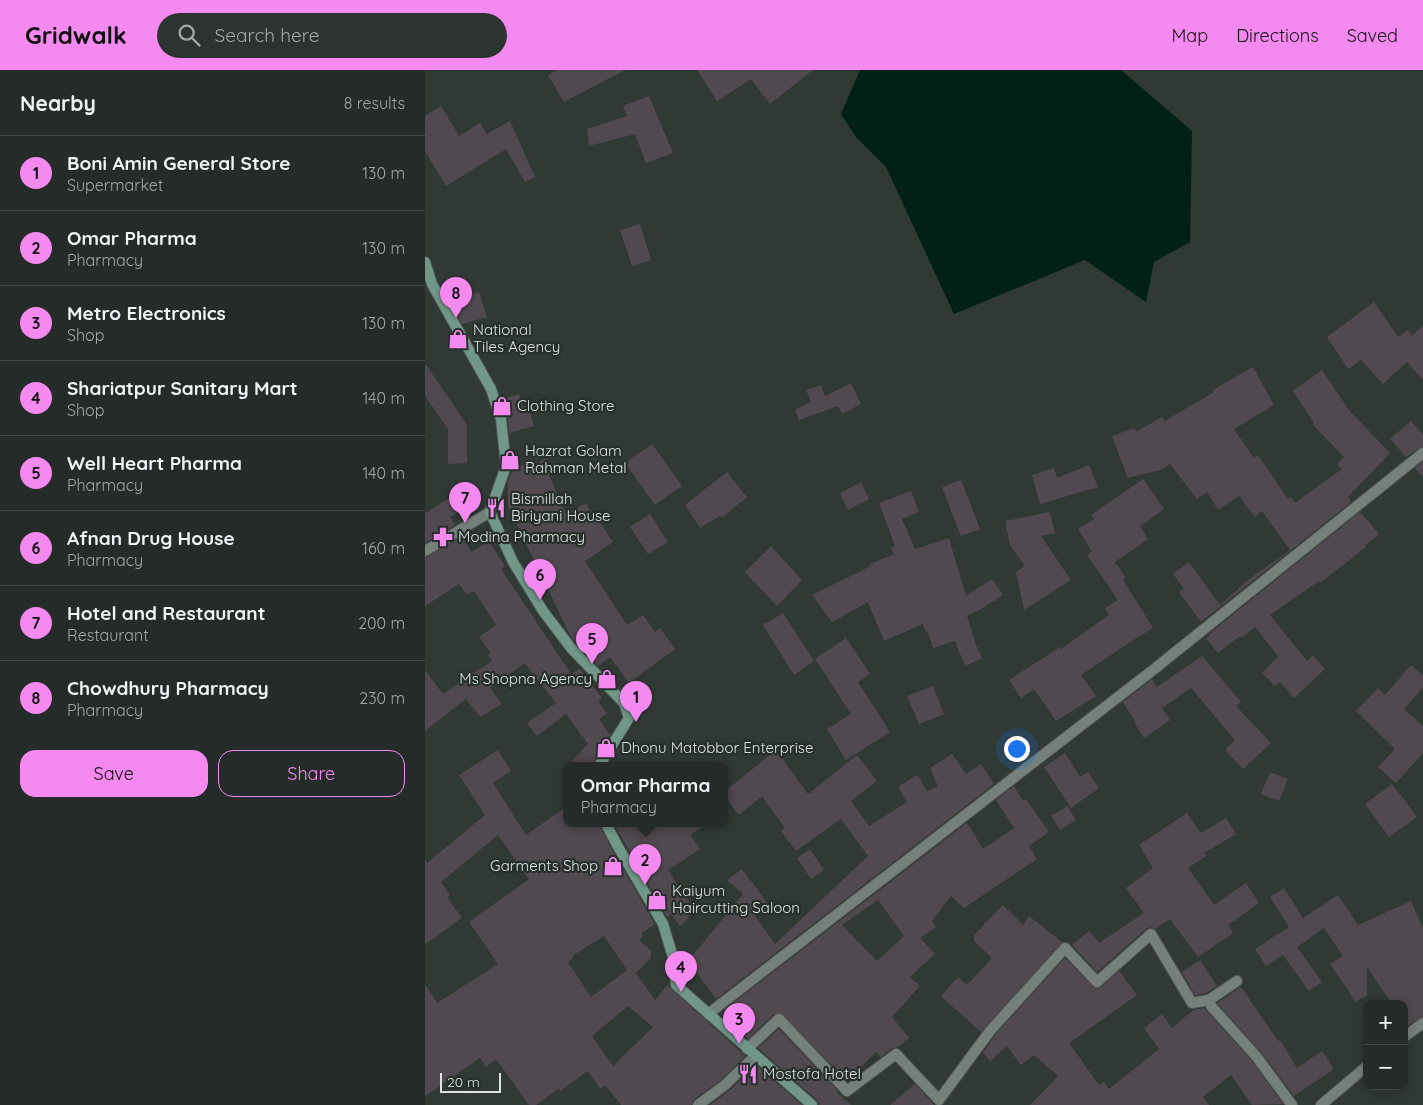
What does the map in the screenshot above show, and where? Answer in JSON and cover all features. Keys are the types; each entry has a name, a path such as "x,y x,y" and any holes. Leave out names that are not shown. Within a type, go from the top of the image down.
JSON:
{"street":[{"path":"425,262 432,284 491,389 501,418 506,466 490,512 425,551"},
{"path":"707,1014 1153,670 1423,453"},
{"path":"490,512 513,562 543,611 571,648 624,704 629,718 602,762"},
{"path":"608,827 663,924 673,956 676,985 811,1105"},
{"path":"747,1048 779,1019 847,1091 896,1054 939,1100 990,1031 1065,948 1097,982 1151,934 1192,1003 1209,1000 1237,981"},
{"path":"1209,1000 1211,1006 1256,1056 1292,1105"},
{"path":"1408,1034 1423,1023"},
{"path":"698,1105 725,1085 755,1056"},
{"path":"1321,1105 1363,1069"}],"shaded area":[{"path":"860,70 1121,70 1192,131 1190,242 1154,262 1146,302 1085,260 954,314 886,167 855,136 841,114"}],"building":[{"path":"558,70 625,70 564,102 548,75"},
{"path":"697,70 813,70 770,104 751,79 717,101"},
{"path":"649,96 673,153 646,163 635,134 589,146 587,129 627,116 623,106"},
{"path":"441,106 459,136 480,123 487,134 510,121 535,177 525,182 506,149 446,186 425,151 425,116"},
{"path":"640,224 651,260 632,266 620,230"},
{"path":"479,292 487,317 462,324 449,301"},
{"path":"1374,302 1398,337 1408,330 1412,336 1423,326 1423,380 1407,362 1383,384 1361,360 1348,369 1327,337"},
{"path":"425,363 467,425 467,463 448,464 448,429 425,396"},
{"path":"1253,367 1274,405 1234,429 1254,458 1258,455 1288,499 1291,497 1295,503 1342,469 1337,464 1344,457 1312,424 1314,423 1293,391 1322,370 1349,410 1390,453 1348,497 1351,502 1201,622 1179,592 1184,589 1173,574 1189,562 1220,605 1249,579 1290,550 1262,511 1255,517 1239,496 1218,510 1207,492 1197,499 1170,464 1163,469 1128,478 1112,436 1135,428 1136,432 1162,417 1165,421"},
{"path":"851,383 861,404 842,414 838,406 799,420 795,410 811,402 806,390 821,385 825,396"},
{"path":"519,394 523,407 528,405 534,426 509,433 508,417 502,399"},
{"path":"1411,421 1423,435 1423,446 1406,457 1390,439"},
{"path":"652,444 682,486 655,505 625,463"},
{"path":"545,458 554,471 549,475 566,514 586,503 595,520 597,518 613,542 585,561 627,625 643,615 655,632 660,628 675,649 629,683 610,657 598,666 571,637 508,506 508,482 513,468 523,465 527,470"},
{"path":"1423,462 1423,477 1415,468"},
{"path":"1089,465 1098,487 1040,504 1032,475 1054,468 1057,478"},
{"path":"727,472 747,497 722,518 720,516 700,528 685,505"},
{"path":"1143,479 1164,509 1140,526 1148,539 1115,562 1126,578 1123,580 1153,628 1081,675 1096,696 1056,721 1034,689 1021,698 1009,680 1060,647 1061,649 1109,615 1105,608 1118,600 1087,555 1092,552 1078,529 1094,519 1091,515"},
{"path":"961,480 980,529 961,536 942,487"},
{"path":"861,482 869,499 848,510 840,493"},
{"path":"469,486 478,500 450,517 455,525 425,543 425,513"},
{"path":"911,491 919,512 902,519 915,549 949,538 966,596 992,579 1003,595 967,616 982,658 965,666 955,641 933,648 928,632 926,633 923,624 884,641 868,602 832,622 812,595 871,566 870,564 894,554 891,548 895,546 879,503"},
{"path":"1050,512 1055,533 1041,536 1071,580 1024,610 1016,572 1025,566 1010,545 1005,521"},
{"path":"1360,512 1379,534 1366,547 1320,583 1319,581 1270,615 1307,661 1313,655 1325,669 1294,698 1280,682 1275,686 1262,673 1278,656 1255,627 1242,638 1240,636 1218,653 1206,639 1209,634"},
{"path":"650,514 668,542 648,554 630,527"},
{"path":"462,537 471,552 489,541 505,566 501,569 571,674 580,669 602,698 598,701 607,714 599,719 610,735 601,747 594,762 571,762 588,744 566,714 537,736 527,723 556,703 525,663 490,688 502,704 480,717 466,699 425,731 425,670 443,694 492,661 488,655 491,653 479,637 496,625 474,591 467,595 459,584 425,606 425,558"},
{"path":"771,546 802,580 777,606 745,572"},
{"path":"783,613 814,661 794,675 763,625"},
{"path":"846,638 870,674 858,682 890,732 846,760 827,729 851,714 815,659"},
{"path":"1202,656 1241,702 1236,706 1271,743 1243,769 1225,750 1235,740 1191,688 1162,708 1170,720 1144,738 1123,702 1152,679 1157,687"},
{"path":"1411,665 1423,676 1423,687 1404,709 1423,726 1423,753 1396,783 1378,767 1395,749 1356,711 1378,688 1385,695"},
{"path":"933,686 944,714 919,724 907,696"},
{"path":"498,750 511,771 493,783 526,835 563,809 563,827 600,827 655,924 641,934 643,937 639,940 651,951 651,958 636,973 655,1000 667,985 745,1056 721,1080 694,1099 691,1105 621,1105 605,1085 600,1089 588,1071 560,1091 559,1088 536,1105 529,1105 496,1059 486,1067 480,1058 425,1096 425,984 437,1003 498,964 469,922 529,879 498,835 441,882 450,895 447,897 462,918 425,944 425,859 427,863 485,815 459,775","holes":["604,936 627,970 591,997 568,962 573,958 572,956","628,1006 653,1027 613,1066 592,1036"]},
{"path":"776,750 808,794 857,755 877,781 851,801 869,826 907,802 898,787 917,775 927,791 938,786 930,768 952,754 966,774 981,764 994,784 716,999 688,961 743,894 727,880 742,869 771,908 766,914 763,911 755,916 775,944 868,856 841,819 796,851 781,831 785,828 762,796 739,815 728,801 728,789"},
{"path":"1065,753 1080,777 1088,772 1099,788 1071,808 1044,767"},
{"path":"1270,772 1288,779 1279,801 1261,794"},
{"path":"1392,784 1417,817 1389,837 1365,804"},
{"path":"1014,786 1023,801 1026,799 1049,832 1029,846 1037,859 964,908 951,896 932,921 936,927 920,938 935,954 910,977 920,986 892,1017 909,1038 881,1057 876,1052 847,1081 781,1013 774,1014 748,1039 741,1033 724,1010 967,823 983,849 1014,828 996,800","holes":["878,900 904,936 877,961 842,925"]},
{"path":"1067,806 1076,820 1060,830 1051,816"},
{"path":"1187,813 1201,833 1226,818 1236,834 1204,853 1206,856 1188,868 1214,905 1246,883 1259,903 1228,925 1233,933 1198,957 1170,919 1155,929 1151,927 1146,929 1097,972 1072,945 1089,931 1099,943 1144,913 1126,888 1153,868 1139,845"},
{"path":"616,827 702,827 690,835 700,849 668,870 695,911 680,926 671,914 667,917"},
{"path":"810,849 824,870 811,879 797,858"},
{"path":"1284,888 1303,918 1338,895 1358,925 1411,901 1423,928 1423,1016 1408,1025 1408,1000 1389,1000 1367,967 1367,995 1356,1002 1330,964 1343,956 1324,928 1297,947 1322,982 1309,991 1283,955 1266,966 1255,949 1289,927 1270,897"},
{"path":"1003,905 1023,925 1029,916 1062,942 981,1032 941,996 958,977 967,985 992,958 974,941 974,935"},
{"path":"1065,958 1095,988 1101,987 1119,971 1137,995 1069,1043 1099,1085 1104,1082 1109,1089 1159,1049 1144,1028 1162,1014 1172,1028 1193,1010 1204,1008 1251,1060 1283,1104 1252,1105 1231,1075 1203,1097 1209,1105 1030,1105 1058,1076 1034,1055 1021,1065 1007,1046 990,1061 983,1053 995,1035"},
{"path":"1200,960 1217,986 1206,993 1195,995 1182,972"},
{"path":"1241,987 1278,1041 1280,1040 1297,1068 1322,1051 1334,1069 1294,1096 1261,1052 1217,1003"},
{"path":"779,1029 838,1091 836,1092 851,1105 819,1105 817,1100 758,1048"},
{"path":"756,1065 802,1105 710,1105 730,1090"},
{"path":"915,1084 934,1105 890,1105"}],"place":[{"name":"Chowdhury Pharmacy","path":"456,318"},
{"name":"National Tiles Agency","path":"458,339"},
{"name":"Clothing Store","path":"502,406"},
{"name":"Hazrat Golam Rahman Metal","path":"510,460"},
{"name":"Bismillah Biriyani House","path":"496,508"},
{"name":"Hotel and Restaurant","path":"465,523"},
{"name":"Modina Pharmacy","path":"443,537"},
{"name":"Afnan Drug House","path":"540,600"},
{"name":"Well Heart Pharma","path":"592,664"},
{"name":"Ms Shopna Agency","path":"607,679"},
{"name":"Boni Amin General Store","path":"636,722"},
{"name":"Dhonu Matobbor Enterprise","path":"606,748"},
{"name":"Garments Shop","path":"613,866"},
{"name":"Omar Pharma","path":"645,885"},
{"name":"Kaiyum Haircutting Saloon","path":"657,900"},
{"name":"Shariatpur Sanitary Mart","path":"681,992"},
{"name":"Metro Electronics","path":"739,1044"},
{"name":"Mostofa Hotel","path":"748,1074"}]}
